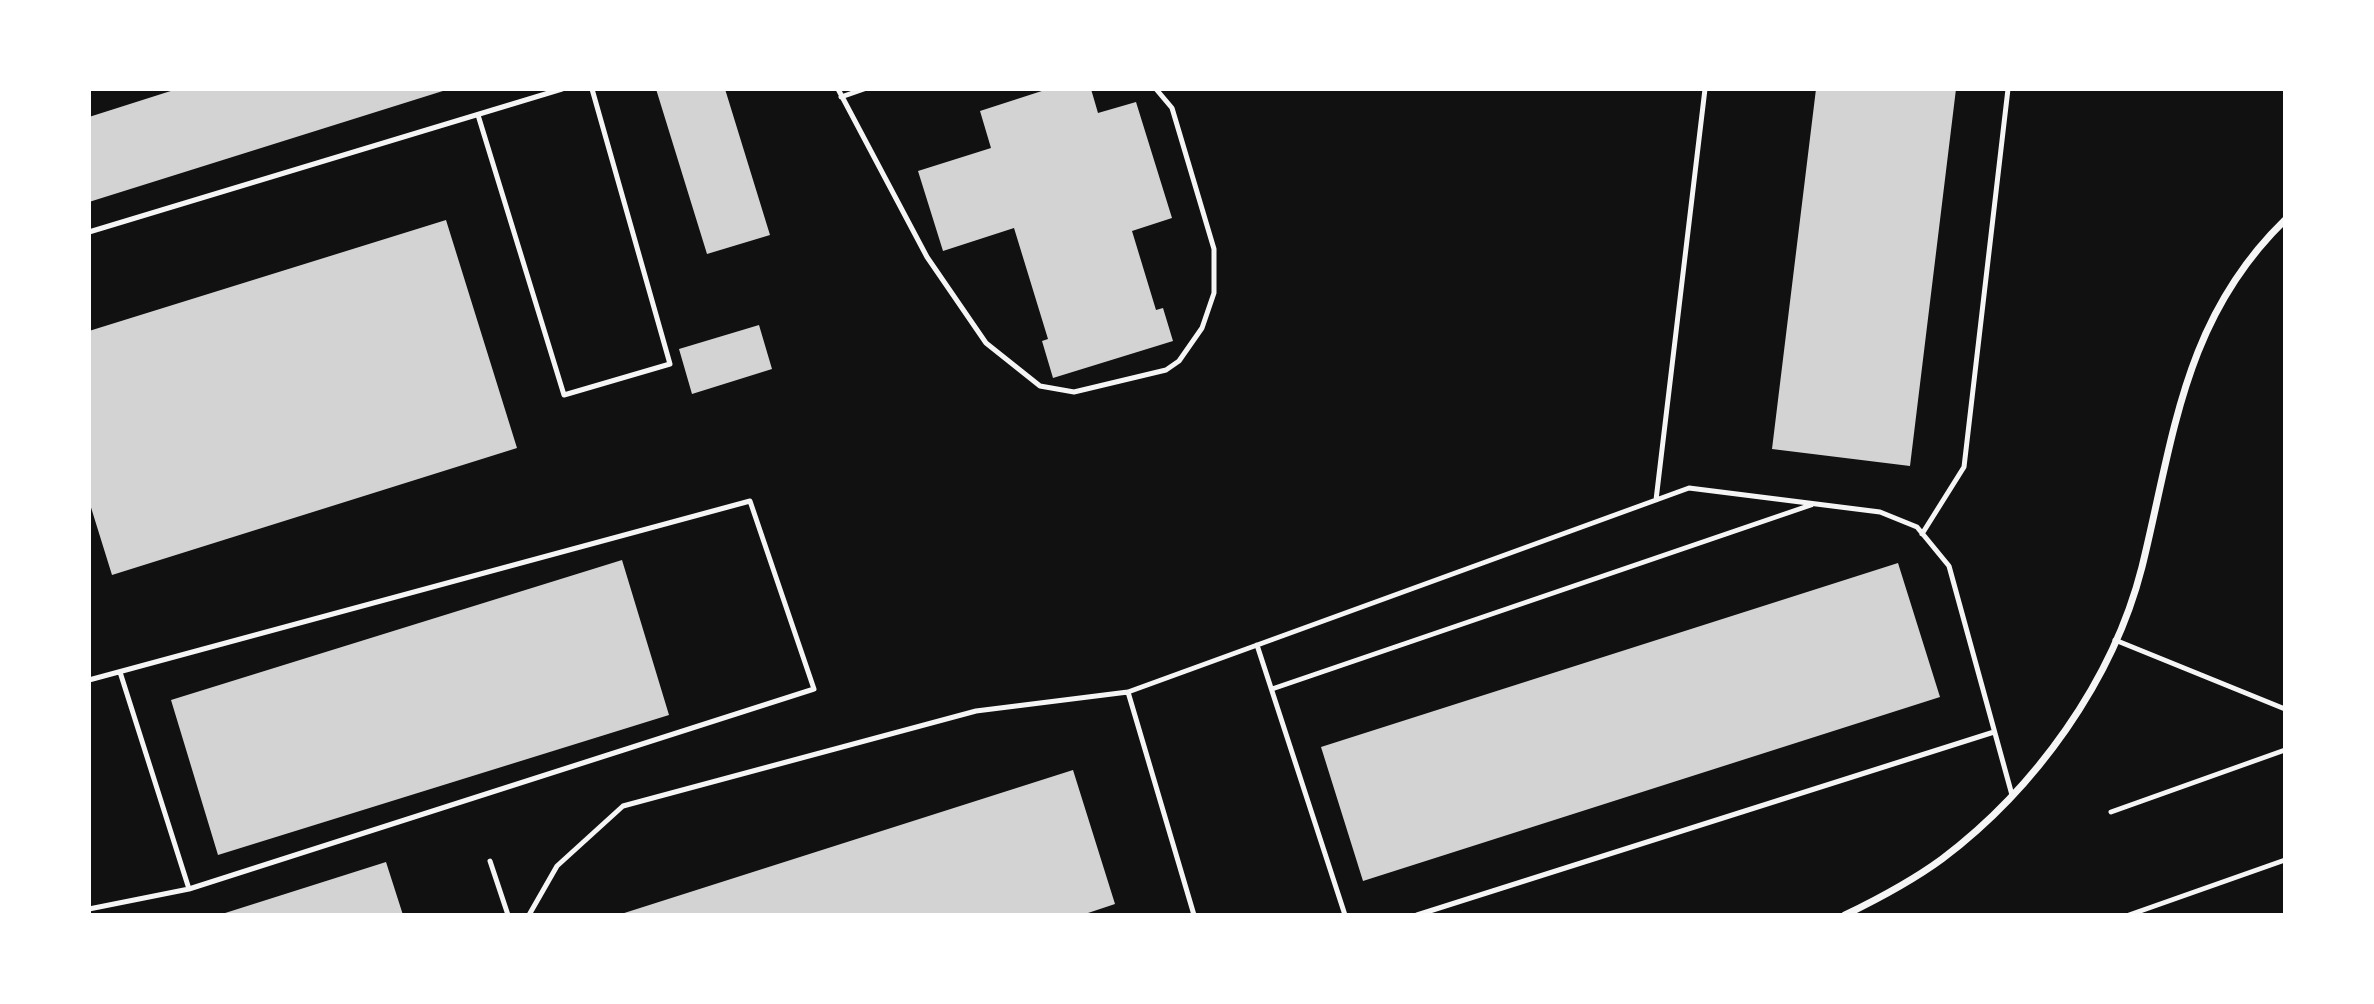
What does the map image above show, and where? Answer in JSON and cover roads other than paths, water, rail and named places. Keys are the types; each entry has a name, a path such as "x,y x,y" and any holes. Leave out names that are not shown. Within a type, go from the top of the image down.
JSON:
{"street":[{"path":"1845,915 1880,898 1940,861 1982,827 2031,775 2095,683 2115,640 2141,569 2168,444 2193,359 2208,324 2232,282 2267,237 2285,220"}],"lane":[{"path":"89,232 562,89"},
{"path":"478,115 564,395 670,364 592,89"},
{"path":"838,89 927,257 986,343 1040,386 1074,393 1166,370 1179,361 1202,328 1214,293 1214,249 1172,108 1156,89"},
{"path":"841,96 864,89"},
{"path":"1656,500 1705,89"},
{"path":"1922,534 1964,467 2008,89"},
{"path":"529,915 557,866 623,806 976,711 1128,692 1689,488 1880,512 1917,527 1949,566 2012,795"},
{"path":"89,680 750,501 814,689 190,889 89,909"},
{"path":"1272,689 1814,504"},
{"path":"2115,640 2285,709"},
{"path":"1257,645 1345,915"},
{"path":"120,672 190,889"},
{"path":"1128,692 1194,915"},
{"path":"1417,915 1994,732"},
{"path":"2111,812 2285,750"},
{"path":"2129,915 2285,860"},
{"path":"489,862 508,915"}]}
